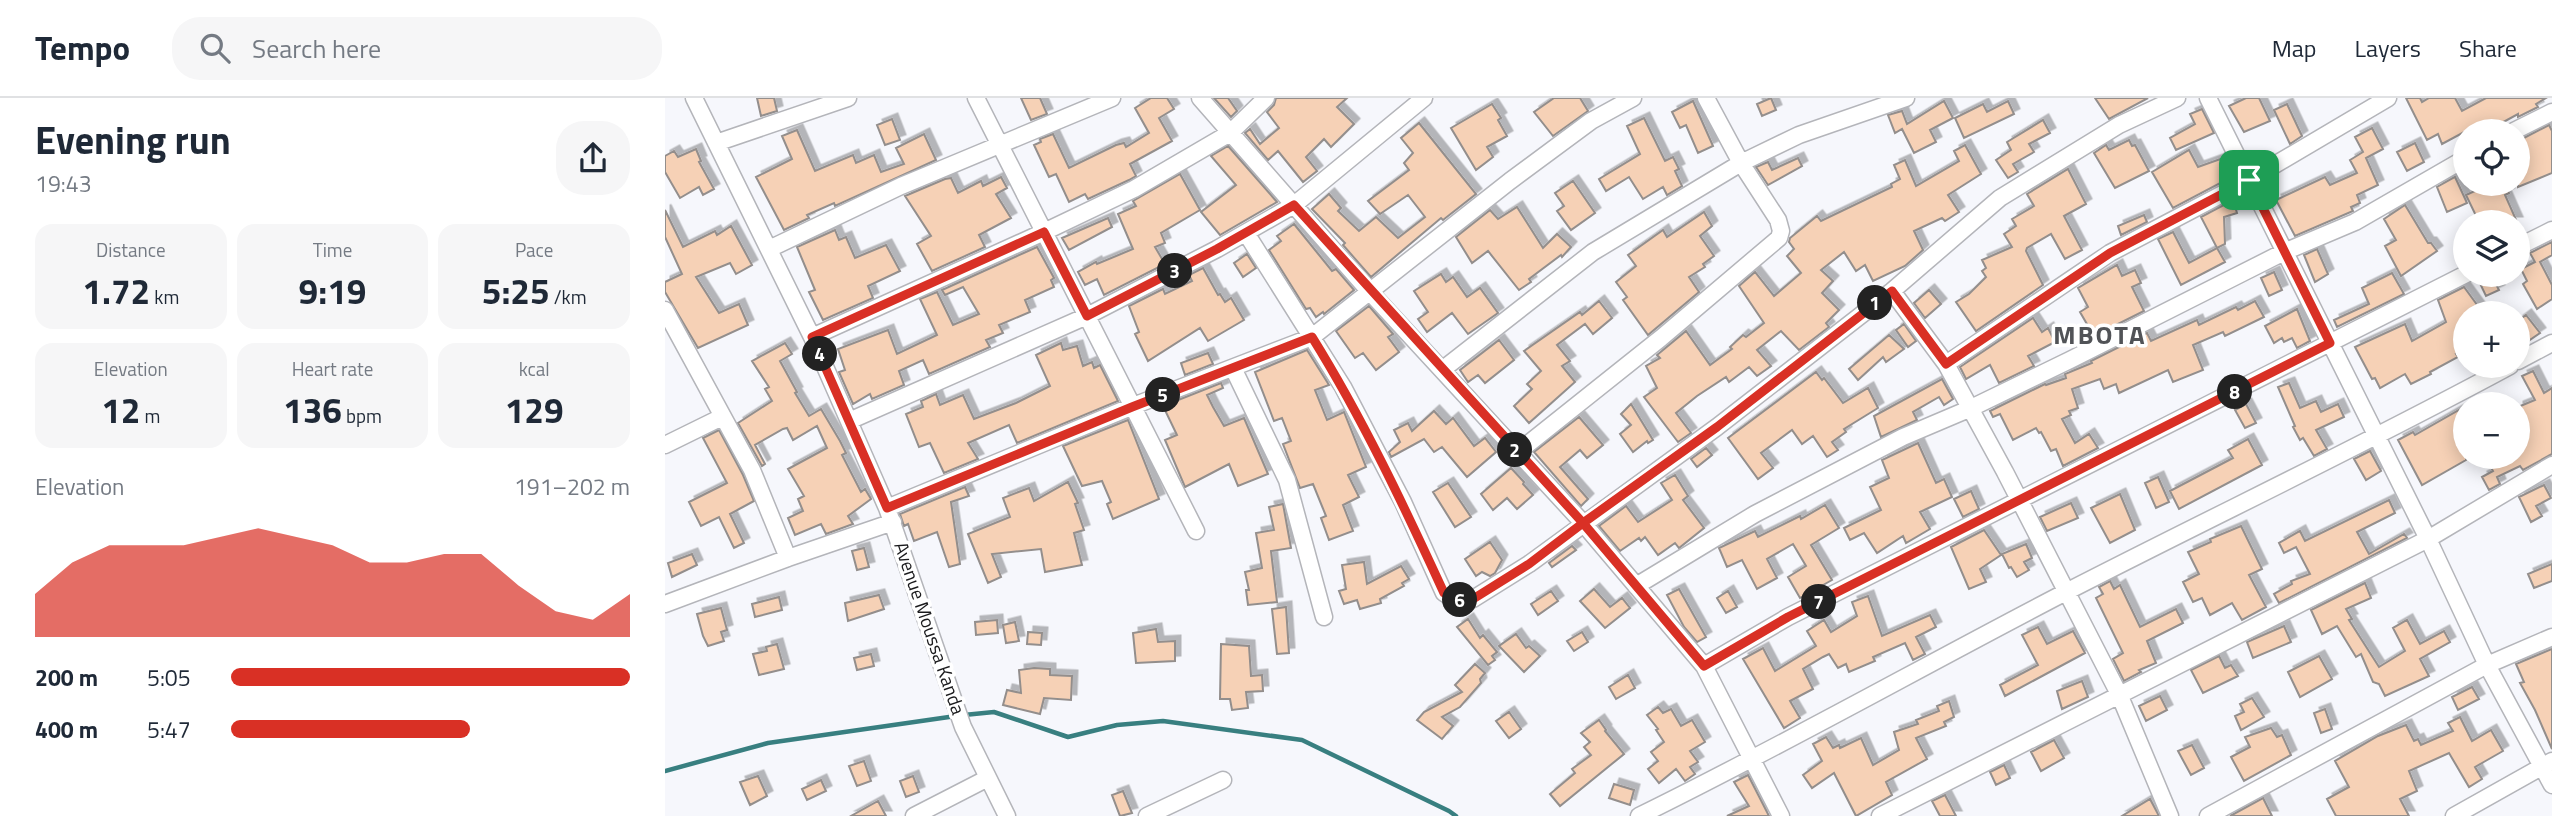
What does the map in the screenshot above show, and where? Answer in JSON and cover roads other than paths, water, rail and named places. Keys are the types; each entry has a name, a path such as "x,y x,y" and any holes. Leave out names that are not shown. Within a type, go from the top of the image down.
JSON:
{"street":[{"name":"Avenue Moussa Kanda","path":"694,98 812,337 890,515 963,727 1007,816"},
{"path":"716,143 848,98"},
{"path":"976,98 1196,531"},
{"path":"769,249 901,186 1112,98"},
{"path":"1200,98 1370,292 1583,523 1704,666 1781,816"},
{"path":"812,337 1134,189 1230,133 1266,98"},
{"path":"849,421 1087,316 1246,233 1294,205 1424,98"},
{"path":"665,604 788,558 1132,407 1312,337 1591,121 1633,98"},
{"path":"1518,452 1661,338 1741,267 1779,238 1781,231 1778,220 1741,163 1706,98"},
{"path":"1442,370 1593,252 1741,163 1799,135 1906,98"},
{"path":"1246,233 1343,387 1402,502 1444,593 1457,601 1473,599 1529,564 1717,427 1892,291 2000,198 2119,125 2177,98"},
{"path":"2208,98 2428,539 2487,665 2547,764 2552,785"},
{"path":"1946,364 2110,253 2249,180 2388,98"},
{"path":"2530,123 2552,112"},
{"path":"1636,586 1755,514 1903,437 1969,409 2284,252 2355,222 2453,165"},
{"path":"2530,241 2552,230"},
{"path":"1704,666 1788,617 2020,502 2453,281"},
{"path":"1892,291 1946,364 2020,502 2119,694 2170,816"},
{"path":"665,310 752,470 788,558"},
{"path":"2530,355 2552,343"},
{"path":"1233,368 1287,480 1324,617"},
{"path":"1639,816 1753,760 2066,592 2377,437 2488,378"},
{"path":"665,445 722,417"},
{"path":"1880,816 2428,539 2552,465"},
{"path":"2208,816 2487,665 2552,637"},
{"path":"2454,816 2547,764"},
{"path":"914,816 988,778"},
{"path":"1147,816 1223,780"}],"waterway":[{"path":"964,715 994,712 1068,737 1117,725 1163,721 1302,740 1456,816"},
{"path":"665,771 768,743 956,716"}],"district":[{"name":"MBOTA","path":"2100,335"}]}
